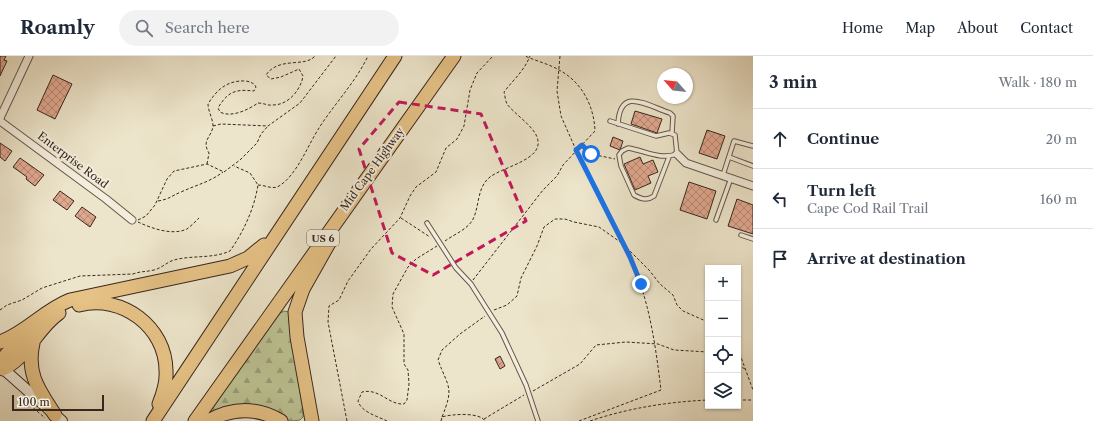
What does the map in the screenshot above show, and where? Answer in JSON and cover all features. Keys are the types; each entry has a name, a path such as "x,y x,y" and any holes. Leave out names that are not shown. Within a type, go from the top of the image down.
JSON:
{"highway":[{"path":"153,421 395,56"},
{"name":"Mid Cape Highway","path":"195,421 379,159 454,56"},
{"path":"312,421 295,327 297,304 316,265 379,159"},
{"path":"0,342 12,336 60,304 76,298 237,264 253,254 281,228"},
{"path":"1,366 23,356 43,328 53,317 66,309 81,304 111,304 136,315 147,324 156,336 165,356 165,384 153,421"},
{"path":"1,366 44,314"},
{"path":"33,341 31,358 32,372 37,386 55,419"},
{"path":"208,421 229,412 244,410 259,412 281,421"}],"main road":[{"path":"1,366 55,419"}],"street":[{"path":"0,120 29,56"},
{"name":"Enterprise Road","path":"0,120 134,220"},
{"path":"677,154 686,163 753,186"}],"lane":[{"path":"618,124 618,114 624,103 628,100 636,101 670,113 673,116 672,133 676,139 677,154 669,157 652,156 628,148 622,151 620,160 634,195 640,198 650,199 657,191 669,157"},
{"path":"610,121 656,136 672,133"},
{"path":"722,176 735,140 753,146"},
{"path":"728,157 753,166"},
{"path":"716,220 730,178"},
{"path":"427,223 456,268 471,284 490,314 517,363 538,421"},
{"path":"741,235 753,238"}],"path":[{"path":"299,59 307,60 315,56"},
{"path":"157,201 170,199 179,192 204,184 234,166 257,143 261,134 268,126 300,102 336,56"},
{"path":"234,166 250,173 258,185 271,188 278,187 283,183 302,159 327,117 352,85 368,56"},
{"path":"346,421 328,322 329,306 339,300 348,281 371,249 400,218 413,192 436,172 446,148 457,139 464,126 472,83 477,73 494,56"},
{"path":"471,284 510,231 524,217 543,190 557,176 563,165 595,131 594,117 581,89 558,69 525,56"},
{"path":"560,56 558,69 558,104 561,116 641,284 655,344 661,390 579,421"},
{"path":"387,421 365,410 359,405 358,401 362,392 367,391 375,392 399,404 404,404 407,400 409,384 408,370 404,364 404,334 392,307 393,294 408,267 416,259 472,221 481,190 488,178 498,171 533,155 538,149 538,140 534,131 507,103 504,92 525,69 530,57"},
{"path":"207,164 209,153 206,147 207,139 213,126 208,104 214,93 229,83 238,80 250,81 256,87 254,91 242,89 233,91 223,99 218,108 220,112 224,114 249,109 258,103 278,105 296,93 302,84 303,76 298,69 276,79 267,77 266,75 275,63 280,62"},
{"path":"213,126 221,124 268,126"},
{"path":"582,145 591,154 620,160"},
{"path":"134,220 146,216 157,201 167,179 174,171 207,164 224,172"},
{"path":"0,310 7,305 22,300 42,288 80,276 133,274 141,270 154,270 163,267 173,260 211,256 230,251 245,227 252,210 258,185"},
{"path":"134,220 155,230 180,231 187,228 199,218"},
{"path":"400,218 440,243"},
{"path":"441,421 451,394 438,360 442,350 460,334 490,314 497,307 507,305 517,296 521,278 537,246 544,227 555,219 565,218 574,222 599,227 623,244 649,270 660,284 673,295 677,305 684,311 705,321"},
{"path":"484,419 529,393 539,389 580,364 596,345 626,342 655,344 674,350 705,352"},
{"path":"741,358 753,390"},
{"path":"741,367 745,369"},
{"path":"21,396 55,419"},
{"path":"590,421 642,407 669,402 705,400"},
{"path":"741,400 753,400"},
{"path":"442,417 448,415 473,414 484,419 485,421"}],"highlighted area":[{"path":"399,102 481,114 526,221 433,275 392,253 359,149"}],"green space":[{"path":"283,311 290,312 303,405 303,417 300,420 292,421 210,412 278,315"}],"building":[{"path":"0,56 6,56 4,60 7,61 0,76"},
{"path":"53,75 72,84 55,119 37,110"},
{"path":"635,111 662,119 657,133 631,124"},
{"path":"707,130 725,136 717,159 699,153"},
{"path":"613,137 623,141 620,150 610,146"},
{"path":"0,143 12,151 5,161 0,157"},
{"path":"640,157 643,164 653,160 658,172 648,176 651,183 635,190 624,164"},
{"path":"20,158 44,175 35,186 26,179 27,177 13,167"},
{"path":"689,182 716,191 707,219 680,210"},
{"path":"60,191 74,201 67,210 53,200"},
{"path":"737,199 753,205 753,234 728,226"},
{"path":"82,207 96,217 90,227 75,216"},
{"path":"500,356 505,366 500,369 495,359"}],"route":[{"path":"591,154 582,145 576,150 630,257 641,284"}]}
